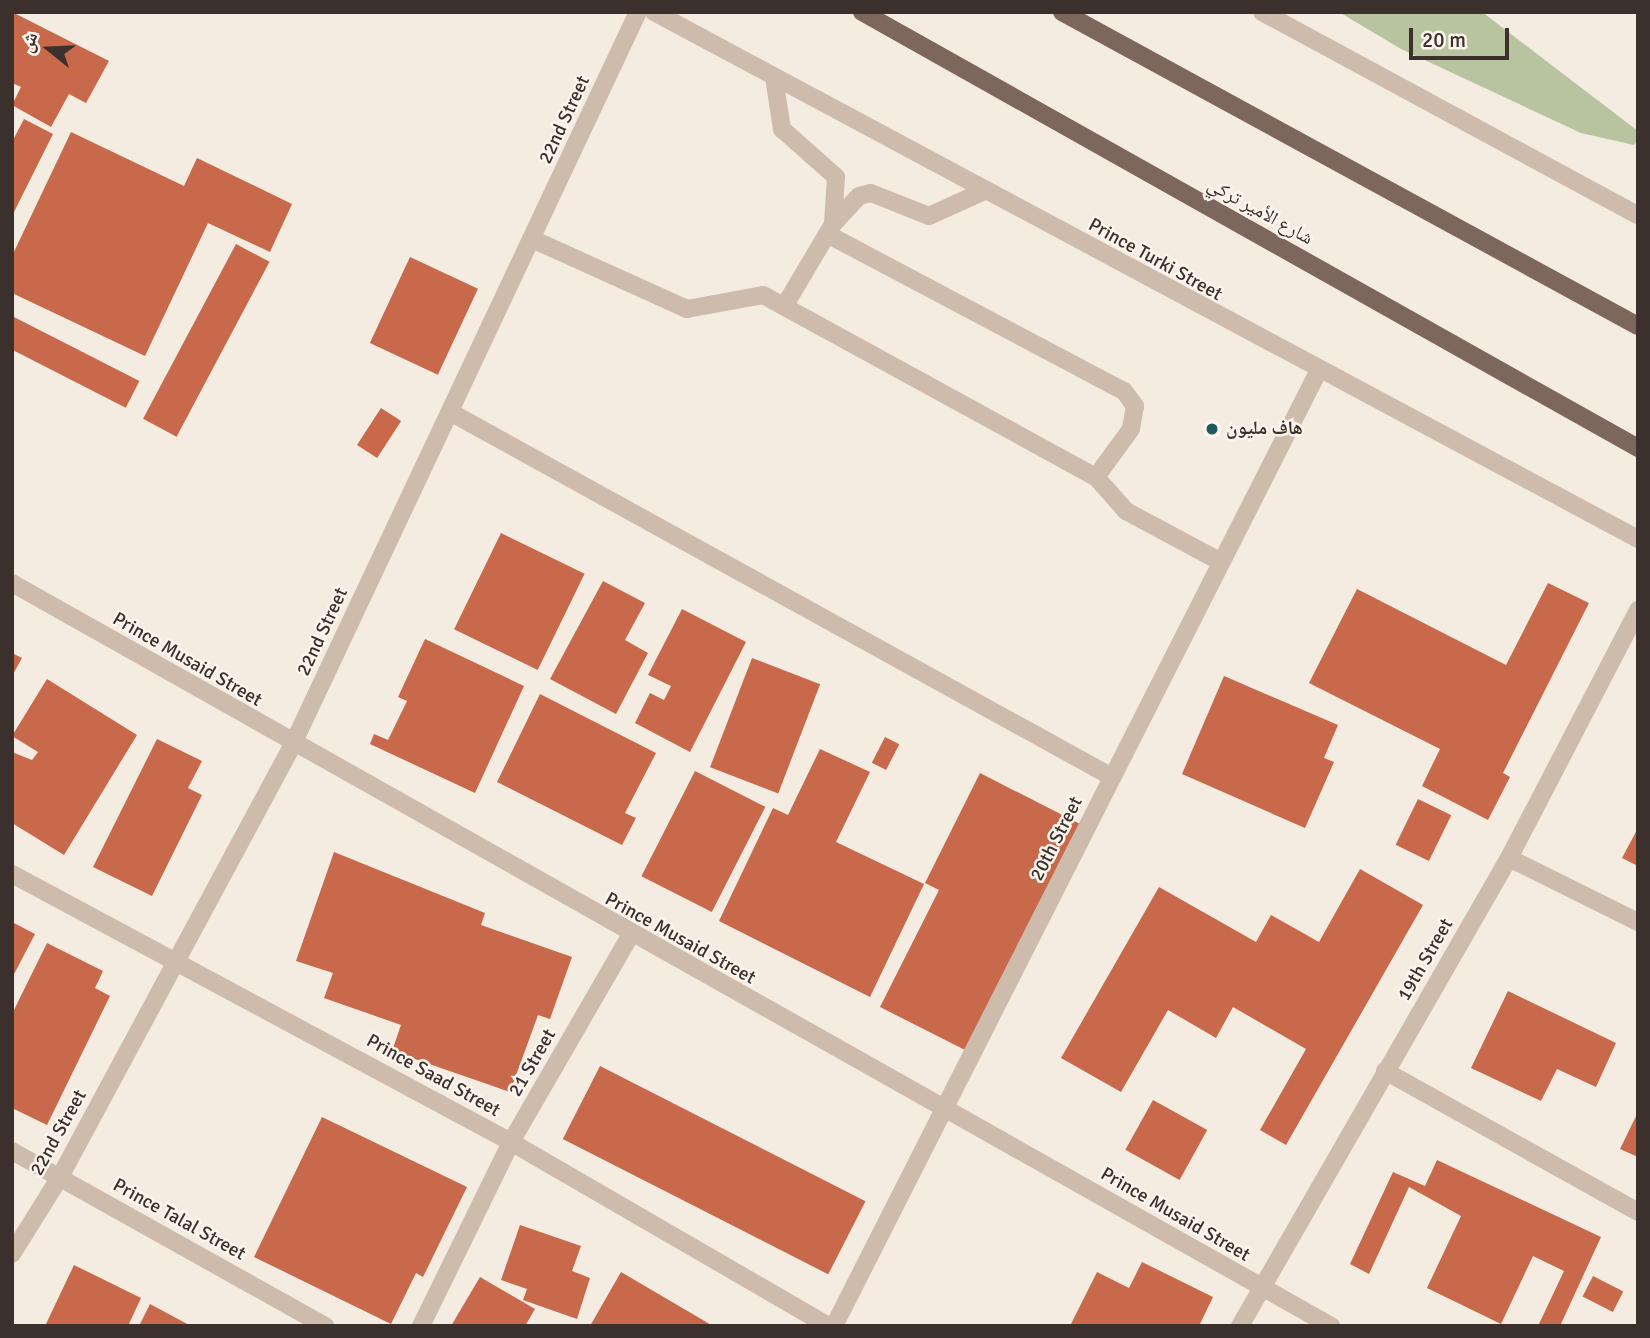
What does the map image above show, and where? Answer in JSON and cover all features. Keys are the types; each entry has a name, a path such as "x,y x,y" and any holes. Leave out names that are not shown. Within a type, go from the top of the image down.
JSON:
{"main road":[{"name":"شارع الأمير تركي","path":"862,12 1638,448"},
{"path":"1062,12 1638,326"}],"street":[{"name":"22nd Street","path":"12,1254 60,1177 292,746 638,12"},
{"name":"Prince Turki Street","path":"654,12 1318,372 1638,540"},
{"path":"1262,12 1638,215"},
{"path":"774,78 782,129 836,177 830,229"},
{"path":"785,306 830,229 859,196 871,193 929,216 985,191"},
{"path":"830,229 1125,391 1135,407 1131,429 1096,477"},
{"path":"532,239 687,309 763,295 1096,477 1126,511 1221,562"},
{"name":"20th Street","path":"834,1326 1318,372"},
{"path":"450,412 1112,777"},
{"name":"Prince Musaid Street","path":"12,583 292,746 630,936 944,1106 1260,1289 1331,1326"},
{"name":"19th Street","path":"1240,1326 1509,858 1638,610"},
{"path":"1509,858 1638,922"},
{"name":"Prince Saad Street","path":"12,874 511,1142 828,1326"},
{"name":"21 Street","path":"421,1326 511,1142 630,936"},
{"path":"1385,1071 1638,1212"},
{"name":"Prince Talal Street","path":"12,1151 325,1326"}],"green space":[{"path":"1339,12 1482,12 1638,131 1638,140 1634,145 1581,133 1401,49"}],"building":[{"path":"12,12 109,61 86,103 69,94 51,127 12,105 21,87 12,83"},
{"path":"24,119 53,134 12,216 12,142"},
{"path":"71,132 184,186 197,158 292,204 270,252 208,223 145,356 12,293 12,256"},
{"path":"236,244 270,262 177,437 143,419"},
{"path":"410,257 478,289 438,375 370,343"},
{"path":"12,316 139,381 126,408 12,350"},
{"path":"381,408 401,421 377,458 357,445"},
{"path":"501,533 585,574 538,670 454,629"},
{"path":"603,581 645,603 625,640 648,653 616,714 550,679"},
{"path":"1548,583 1589,603 1503,773 1510,777 1488,820 1422,786 1440,749 1309,683 1357,589 1506,665"},
{"path":"682,609 746,642 690,752 635,723 650,693 664,700 671,686 648,675"},
{"path":"425,639 524,686 475,793 370,744 374,734 388,740 407,701 398,697"},
{"path":"12,653 22,658 12,676"},
{"path":"752,658 820,684 778,793 710,767"},
{"path":"1224,676 1338,725 1324,758 1334,762 1305,828 1182,774"},
{"path":"47,679 137,735 64,855 12,823 12,752 32,760 38,752 12,736"},
{"path":"540,694 656,753 625,813 636,818 622,845 497,782"},
{"path":"885,737 899,744 886,770 872,763"},
{"path":"157,739 202,761 188,788 202,795 152,896 93,867"},
{"path":"820,749 870,772 836,842 924,884 870,997 719,921 773,808 788,815"},
{"path":"695,771 765,807 712,912 641,876"},
{"path":"980,773 1080,824 969,1052 880,1007 939,890 925,883"},
{"path":"1418,799 1451,815 1429,861 1396,845"},
{"path":"1638,828 1638,866 1622,858"},
{"path":"334,852 485,913 481,925 572,957 550,1019 538,1015 510,1092 392,1051 401,1025 324,998 333,973 296,961"},
{"path":"1360,869 1423,905 1286,1145 1260,1130 1306,1049 1233,1007 1216,1038 1168,1010 1121,1092 1061,1058 1159,887 1256,942 1271,915 1319,942"},
{"path":"12,922 35,934 12,978"},
{"path":"47,943 103,971 95,988 110,996 47,1125 12,1108 12,1014"},
{"path":"1508,991 1616,1043 1596,1087 1557,1069 1541,1101 1471,1068"},
{"path":"600,1066 866,1201 828,1274 563,1139"},
{"path":"1153,1100 1207,1130 1180,1180 1125,1150"},
{"path":"1638,1112 1638,1157 1620,1149"},
{"path":"322,1117 467,1187 423,1277 416,1273 391,1324 254,1257"},
{"path":"1437,1160 1601,1237 1560,1326 1538,1326 1564,1271 1533,1256 1501,1324 1427,1288 1461,1216 1409,1187 1369,1274 1350,1264 1393,1172 1425,1186"},
{"path":"520,1225 581,1246 572,1271 590,1278 577,1319 523,1300 527,1289 501,1280"},
{"path":"1142,1262 1213,1297 1199,1326 1070,1326 1097,1272 1129,1288"},
{"path":"74,1265 141,1298 128,1326 45,1326"},
{"path":"621,1272 713,1326 590,1326"},
{"path":"1593,1276 1623,1291 1613,1312 1583,1296"},
{"path":"480,1277 535,1309 525,1326 451,1326"},
{"path":"150,1304 191,1326 139,1326"}],"place":[{"name":"هاف مليون","path":"1212,429"}]}
